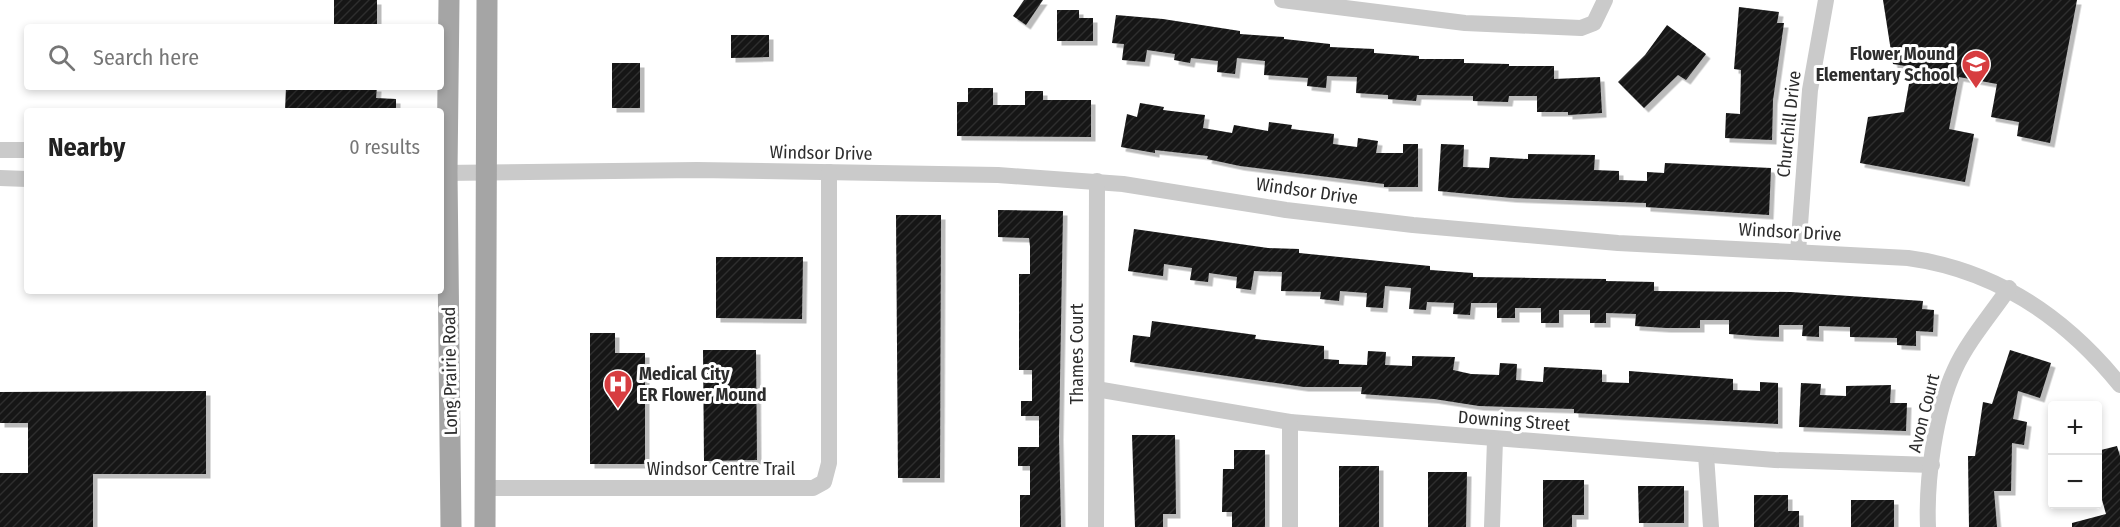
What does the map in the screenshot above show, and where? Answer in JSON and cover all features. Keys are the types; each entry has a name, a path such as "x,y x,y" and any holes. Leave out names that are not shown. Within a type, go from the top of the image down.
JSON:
{"main road":[{"name":"Long Prairie Road","path":"444,142 449,0"},
{"name":"Long Prairie Road","path":"484,527 487,0"},
{"name":"Long Prairie Road","path":"444,216 451,527"}],"street":[{"path":"1282,0 1465,23 1581,28 1594,23 1605,0"},
{"name":"Churchill Drive","path":"1798,252 1810,90 1826,0"},
{"path":"0,150 24,150"},
{"name":"Windsor Drive","path":"444,171 829,172 998,175 1097,181 1286,210 1413,225 1618,243 1928,261 2009,288 2080,340 2120,385"},
{"name":"Windsor Centre Trail","path":"485,488 813,488 824,482 829,462 829,172"},
{"path":"0,178 24,178"},
{"name":"Thames Court","path":"1096,527 1097,181"},
{"name":"Avon Court","path":"1928,527 1927,506 1940,417 1955,368 2009,288"},
{"name":"Downing Street","path":"1096,389 1290,422 1706,455 1932,465"},
{"path":"1290,422 1290,527"},
{"path":"1492,527 1495,440"},
{"path":"1706,455 1710,527"}],"building":[{"path":"334,0 377,0 377,24 334,24"},
{"path":"1024,0 1043,0 1026,25 1013,16"},
{"path":"1883,0 2077,0 2050,143 2017,136 2019,122 1991,117 1997,84 1959,77 1949,129 1974,134 1965,182 1860,163 1868,117 1904,112 1912,67 1893,64"},
{"path":"1739,7 1779,12 1777,23 1784,23 1773,100 1772,140 1725,138 1726,113 1740,114 1741,70 1734,69"},
{"path":"1057,10 1079,10 1079,18 1093,18 1093,41 1057,41"},
{"path":"1116,15 1163,19 1240,31 1240,34 1284,37 1284,39 1330,44 1330,47 1374,49 1374,53 1419,56 1419,59 1464,59 1464,63 1509,64 1509,66 1554,66 1554,79 1600,77 1602,113 1568,115 1568,112 1537,112 1537,96 1509,96 1508,102 1473,101 1473,96 1417,95 1416,101 1388,99 1388,95 1356,93 1357,77 1327,76 1326,88 1307,86 1308,78 1264,75 1265,61 1237,58 1235,74 1217,72 1218,61 1191,58 1190,63 1174,60 1175,54 1147,50 1145,62 1122,60 1124,44 1112,43"},
{"path":"1667,25 1706,54 1686,80 1678,75 1644,108 1618,82 1645,55"},
{"path":"731,35 769,35 769,57 731,58"},
{"path":"612,63 640,63 640,108 612,108"},
{"path":"968,88 993,88 993,105 1025,105 1025,91 1043,91 1043,100 1091,100 1091,137 957,136 957,102 968,102"},
{"path":"286,90 377,90 376,98 396,99 396,108 285,108"},
{"path":"1140,103 1164,107 1163,110 1205,115 1203,128 1232,133 1234,125 1268,131 1269,122 1292,125 1291,129 1334,134 1333,144 1357,147 1358,138 1378,141 1376,153 1403,153 1403,144 1418,144 1418,187 1384,187 1384,184 1240,166 1207,159 1208,156 1155,150 1155,153 1121,147 1127,114 1137,117"},
{"path":"1441,144 1464,145 1463,167 1489,168 1490,157 1528,159 1528,154 1595,155 1594,170 1619,171 1619,180 1647,181 1647,172 1664,173 1665,163 1771,168 1769,215 1646,207 1646,203 1512,198 1438,191"},
{"path":"998,210 1063,211 1059,436 1061,527 1020,527 1020,495 1030,495 1030,466 1018,466 1018,447 1039,447 1039,416 1021,416 1021,401 1032,401 1032,370 1019,370 1019,274 1030,274 1030,246 1029,238 998,237"},
{"path":"896,215 941,215 940,478 898,478"},
{"path":"1134,229 1268,248 1299,249 1299,253 1430,266 1430,270 1473,273 1473,277 1606,279 1606,281 1654,282 1654,291 1791,292 1923,301 1922,309 1934,310 1933,332 1916,331 1916,346 1897,345 1897,338 1850,337 1850,327 1819,326 1819,337 1802,336 1803,325 1779,325 1779,337 1729,334 1729,320 1700,320 1700,328 1666,328 1635,326 1636,314 1606,313 1606,323 1590,323 1590,310 1559,310 1559,323 1541,323 1541,308 1515,308 1515,318 1497,318 1497,303 1471,303 1470,315 1453,314 1454,303 1427,302 1426,310 1409,309 1411,288 1385,286 1383,308 1366,307 1367,293 1340,291 1339,301 1320,299 1321,292 1281,291 1282,272 1254,271 1251,290 1236,288 1237,277 1209,273 1208,282 1190,280 1192,268 1164,264 1163,276 1128,271"},
{"path":"716,257 803,257 802,319 716,318"},
{"path":"1152,321 1256,335 1255,339 1324,346 1324,359 1339,360 1339,364 1367,365 1368,351 1386,352 1385,365 1412,366 1412,356 1455,357 1453,370 1471,374 1499,375 1500,363 1517,364 1516,380 1543,382 1544,367 1602,370 1602,382 1629,383 1629,371 1733,379 1733,390 1760,391 1760,382 1778,383 1778,424 1574,413 1574,409 1479,406 1434,399 1361,394 1362,387 1304,387 1130,362 1133,335 1150,337"},
{"name":"Medical City ER Flower Mound","path":"590,333 615,333 615,353 645,353 645,464 590,464"},
{"path":"703,350 756,350 757,460 704,461"},
{"path":"2010,350 2051,363 2040,398 2018,391 2013,419 2027,422 2024,445 2012,443 2011,491 1994,491 1997,527 1969,527 1968,456 1975,456 1983,402 1992,404"},
{"path":"1801,383 1821,384 1820,395 1846,396 1846,386 1891,385 1890,403 1907,403 1906,431 1799,427"},
{"path":"206,391 206,474 93,474 93,527 0,527 0,473 28,473 28,423 0,423 0,392"},
{"path":"1132,435 1175,435 1176,514 1163,514 1163,527 1135,527"},
{"path":"2117,446 2120,456 2120,527 2072,527 2072,523 2106,514 2102,500 2102,450"},
{"path":"1234,450 1265,450 1265,527 1232,527 1232,512 1222,512 1223,469 1234,469"},
{"path":"1339,466 1379,466 1379,527 1339,527"},
{"path":"1428,472 1467,472 1466,527 1428,527"},
{"path":"1543,480 1584,480 1584,515 1572,515 1572,527 1543,527"},
{"path":"1638,486 1684,486 1684,523 1639,523"},
{"path":"1754,495 1788,495 1788,511 1799,511 1799,527 1754,527"},
{"path":"1851,500 1894,500 1894,527 1851,527"}],"place":[{"name":"Flower Mound Elementary School","path":"1976,90"},
{"name":"Medical City ER Flower Mound","path":"618,410"}]}
